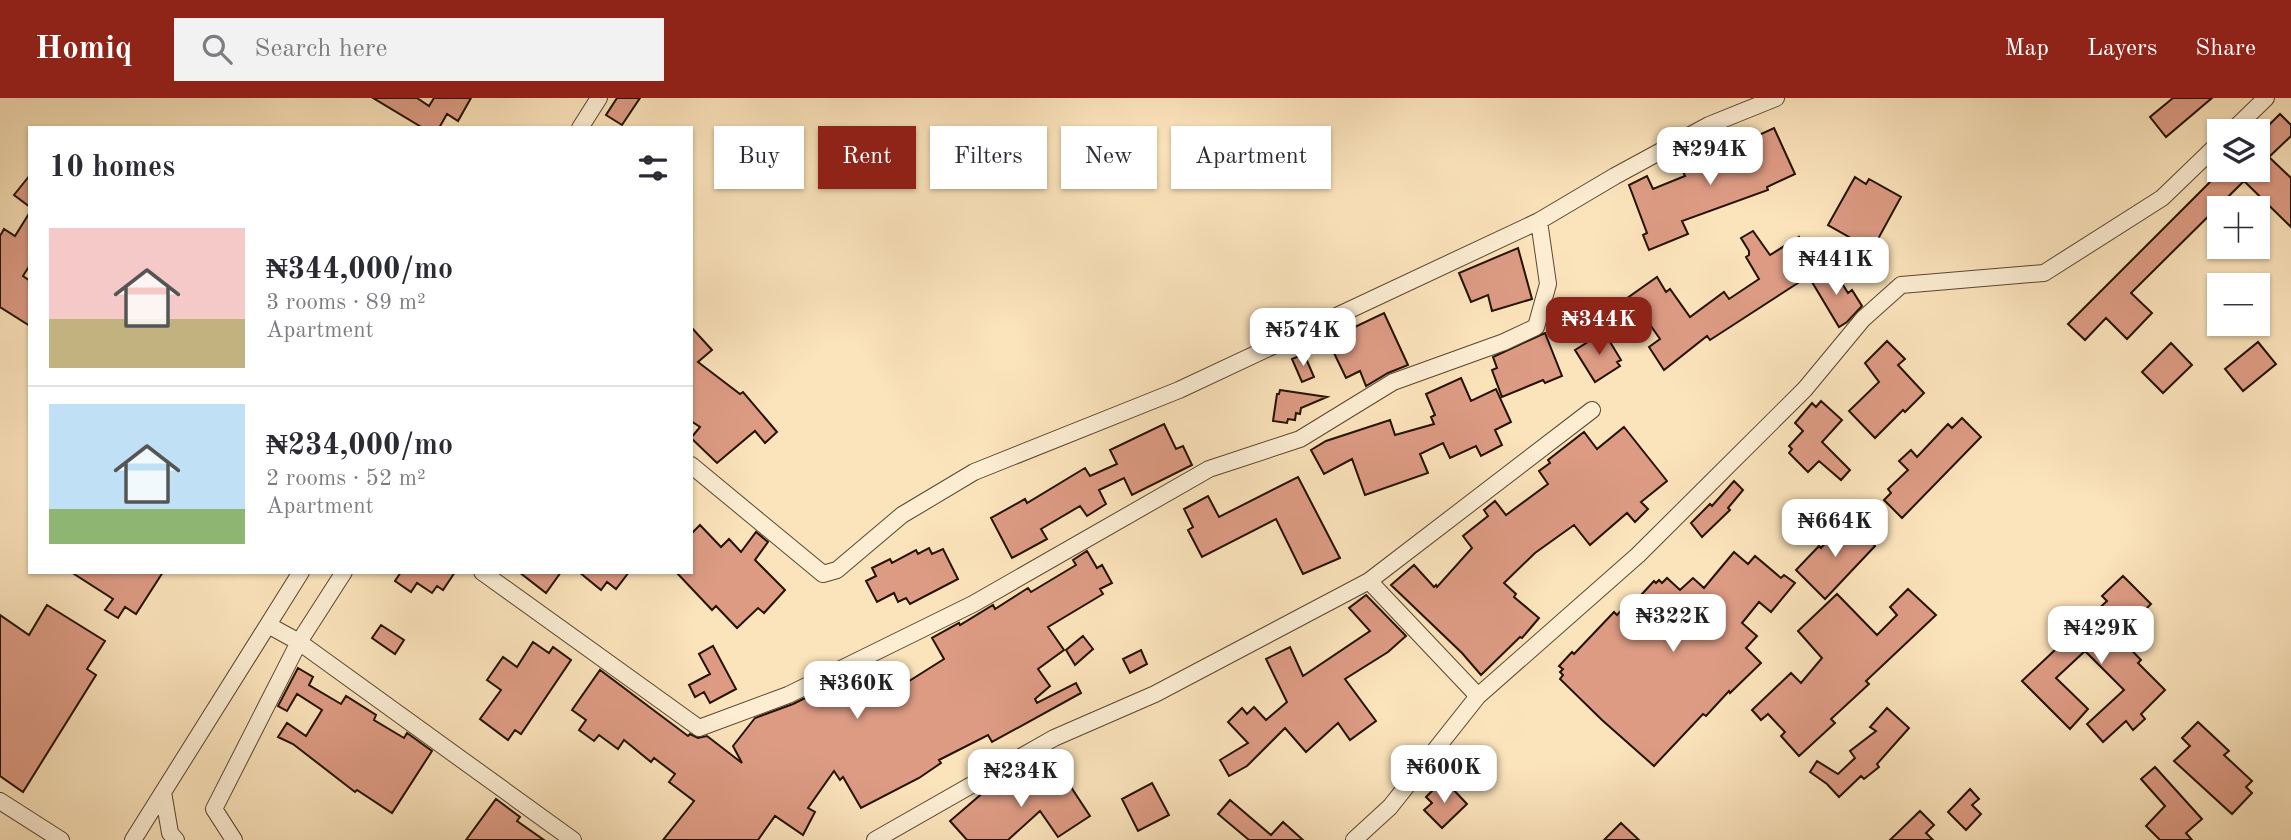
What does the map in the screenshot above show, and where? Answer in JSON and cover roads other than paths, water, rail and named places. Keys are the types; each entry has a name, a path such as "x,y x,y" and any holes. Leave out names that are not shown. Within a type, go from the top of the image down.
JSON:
{"street":[{"path":"581,126 599,98"},
{"path":"693,466 823,574 837,570 902,515 974,472 1179,390 1539,221 1709,125 1776,98"},
{"path":"2244,119 2266,98"},
{"path":"1354,840 1390,807 1478,696 1638,555 1805,389 1863,319 1901,285 2044,273 2162,198 2207,155"},
{"path":"485,574 699,728 788,695 973,604 1209,469 1300,439 1393,382 1504,342 1536,327 1548,284 1539,221"},
{"path":"875,840 1054,738 1155,694 1369,581 1592,410"},
{"path":"133,840 300,574"},
{"path":"234,840 214,809 299,642 343,574"},
{"path":"1369,581 1478,696"},
{"path":"268,625 299,642 573,840"},
{"path":"163,792 170,833 176,840"},
{"path":"0,800 61,840"}]}
